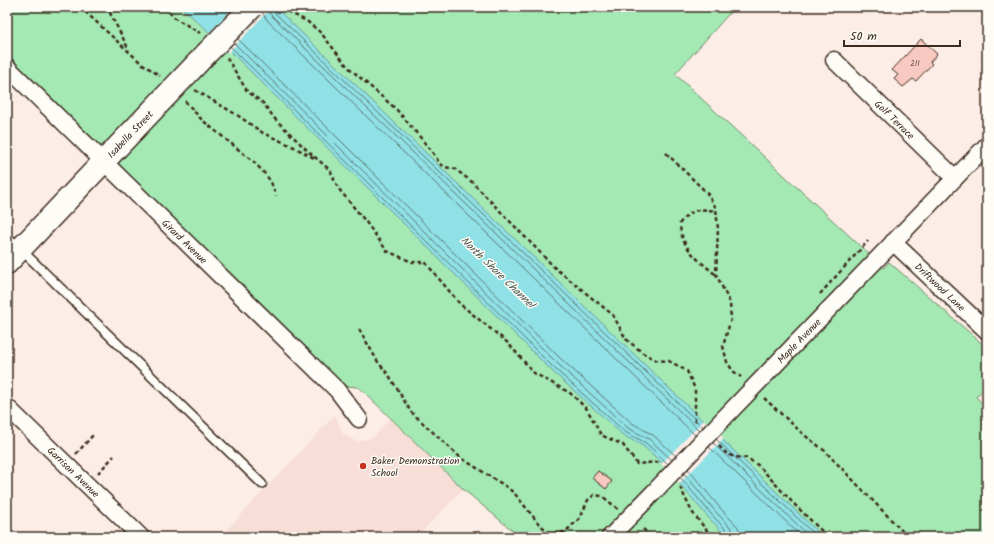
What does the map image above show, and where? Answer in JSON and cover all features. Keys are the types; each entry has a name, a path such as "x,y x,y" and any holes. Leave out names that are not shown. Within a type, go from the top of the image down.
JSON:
{"street":[{"name":"Isabella Street","path":"11,249 104,162 252,7"},
{"name":"Golf Terrace","path":"834,60 955,178"},
{"name":"Girard Avenue","path":"7,67 337,390 359,419"},
{"name":"Maple Avenue","path":"610,537 987,145"},
{"name":"Driftwood Lane","path":"893,242 987,331"},
{"name":"Garrison Avenue","path":"7,407 141,537"}],"lane":[{"path":"11,249 262,484"}],"path":[{"path":"80,7 140,62 161,77"},
{"path":"105,7 130,52"},
{"path":"164,7 175,18 232,65 247,91 263,103 276,119 330,170 338,188 366,222 387,251 412,262 425,262 460,304 508,343 534,373 570,393 587,410 601,434 623,445 637,464 657,462 660,465"},
{"path":"283,7 287,11 308,22 321,33 348,67 396,109 436,157 439,163 445,167 455,169 472,182 555,268 612,315 626,339 643,354 656,360 669,361 687,371 694,389 695,422 700,427"},
{"path":"192,88 237,115 263,133 320,161"},
{"path":"181,96 202,120 254,162 266,175 276,196"},
{"path":"666,153 707,193 716,208 718,229 716,274"},
{"path":"716,211 704,209 692,211 680,223 680,232 686,246 698,260 716,274 730,303 731,319 724,346 727,362 743,379"},
{"path":"359,329 378,362 390,377 411,412 461,458 507,487 515,494 540,525 549,532 565,532 580,518 588,500 594,495 602,496 620,510"},
{"path":"760,395 803,434 825,451 904,533"},
{"path":"74,456 93,435"},
{"path":"716,442 726,453 734,457 747,458 759,466 793,504 828,537"},
{"path":"95,477 114,456"},
{"path":"678,484 692,512 708,532 715,537"},
{"path":"643,530 652,537"}],"shaded area":[{"name":"Baker Demonstration School","path":"335,415 343,434 356,442 374,437 390,418 463,489 417,537 220,537"}],"green space":[{"path":"7,7 735,7 675,74 884,268 889,262 987,348 987,385 976,397 987,408 987,537 520,537 463,489 359,388 342,384 7,54"}],"water":[{"name":"North Shore Channel","path":"181,7 275,7 823,537 727,537 661,462 643,446 623,435 552,371 230,51"}],"pier":[{"path":"234,7 272,7 228,53 207,35"},
{"path":"704,420 724,438 679,484 661,464"}],"building":[{"path":"921,39 937,54 930,62 932,64 916,81 913,79 903,87 894,79 898,75 892,70"},
{"path":"598,471 612,481 606,489 592,478"}],"place":[{"name":"Baker Demonstration School","path":"363,466"}]}
